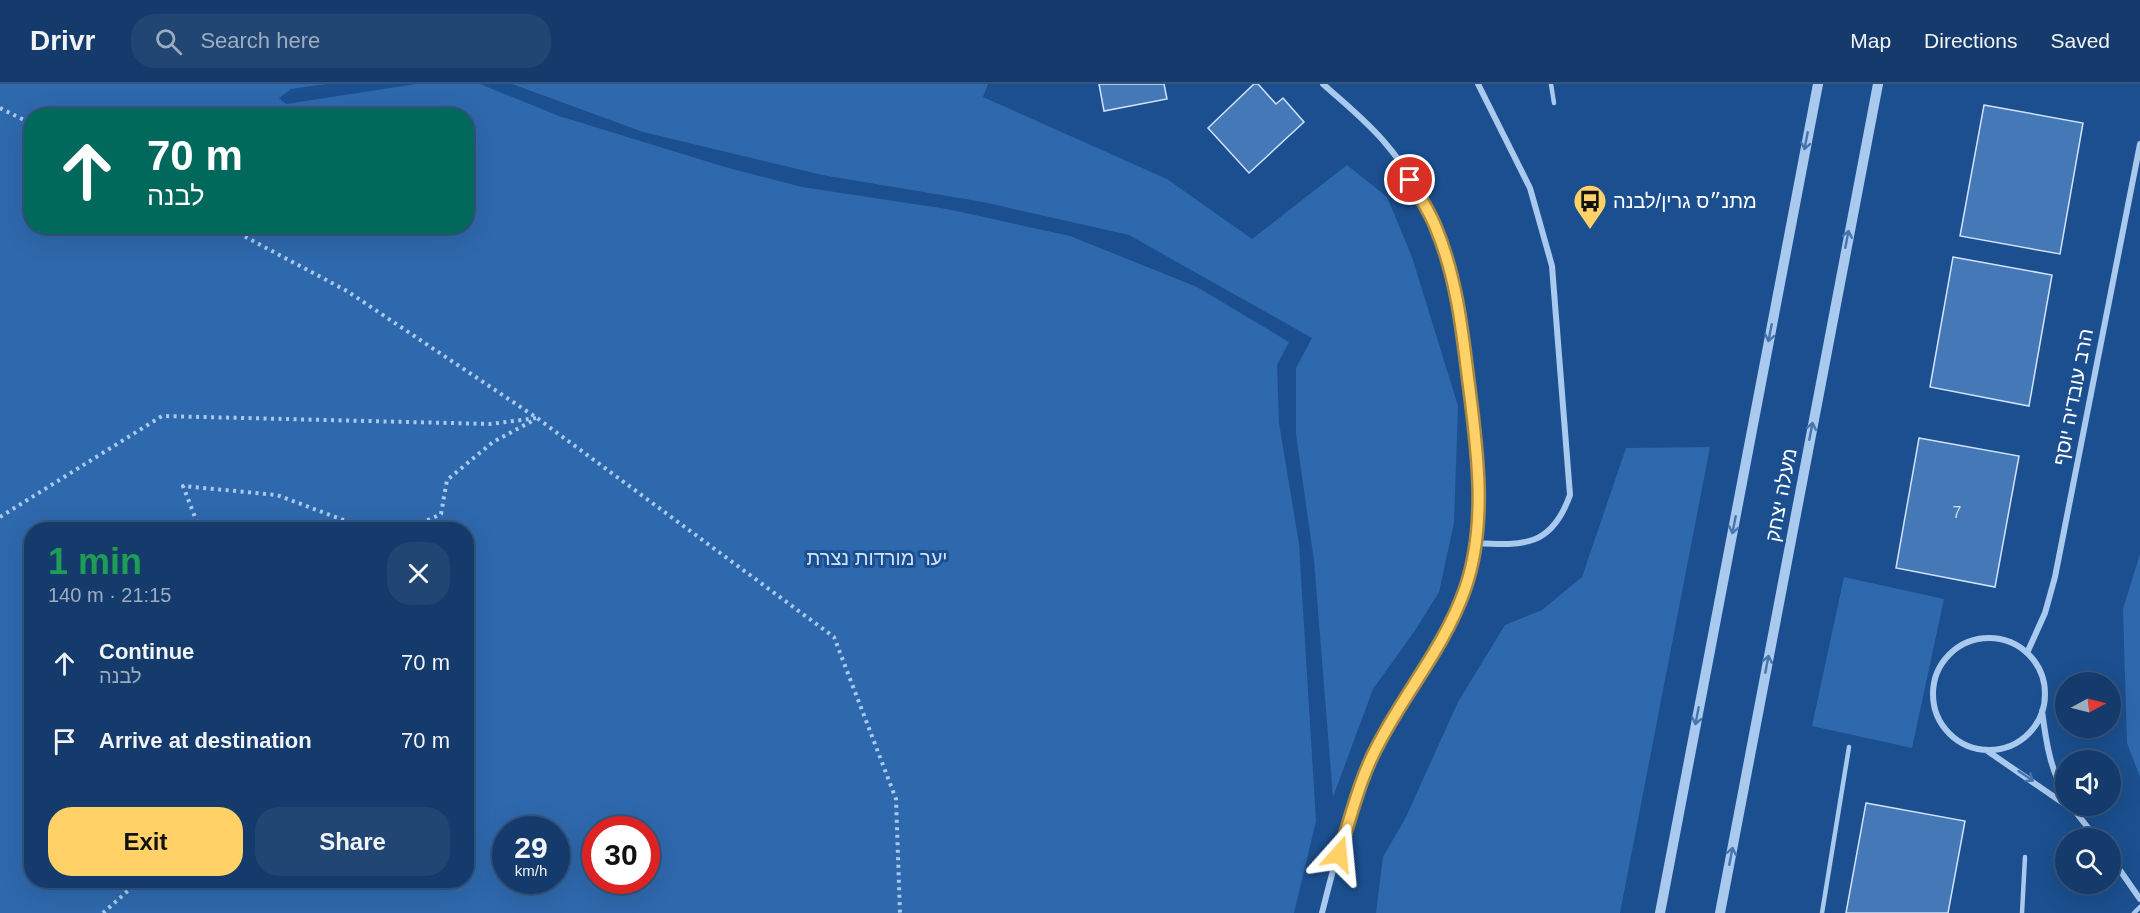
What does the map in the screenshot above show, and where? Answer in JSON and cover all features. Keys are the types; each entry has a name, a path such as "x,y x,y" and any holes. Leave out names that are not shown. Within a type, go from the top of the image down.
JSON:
{"street":[{"path":"1322,913 1357,796 1377,745 1407,694 1443,641 1465,589 1476,543 1478,506 1475,436 1465,353 1454,285 1436,227 1387,144 1323,84"},
{"path":"1476,543 1516,546 1534,539 1551,530 1562,516 1570,495 1552,266 1530,188 1478,84"},
{"name":"מעלה יצחק","path":"1660,913 1818,84"},
{"name":"מעלה יצחק","path":"1720,913 1878,84"},
{"name":"הרב עובדיה יוסף","path":"2026,653 2045,613 2055,577 2140,144"},
{"path":"2042,711 2033,728 2020,740 2003,748 1985,750 1967,746 1952,735 1940,721 1934,704 1934,685 1939,668 1950,653 1966,643 1984,638 2002,639 2026,653 2042,675 2045,693 2042,711 2048,752 2055,769"},
{"path":"1985,750 2055,796"},
{"path":"2078,816 2088,828"},
{"path":"2121,872 2140,899"}],"lane":[{"path":"1551,84 1554,103"},
{"path":"1822,913 1849,747"},
{"path":"2022,913 2025,857"},
{"path":"2134,913 2140,907"}],"path":[{"path":"0,108 24,120"},
{"path":"240,234 347,291 537,418 834,637 896,799 900,913"},
{"path":"0,517 162,416 490,424 537,418"},
{"path":"424,522 441,514 447,480 493,442 537,418"},
{"path":"197,522 183,486 277,495 349,522"},
{"path":"103,913 131,888"}],"green space":[{"name":"יער מורדות נצרת","path":"0,84 326,84 291,89 279,98 286,104 416,84 480,84 559,116 725,167 802,187 947,209 1070,236 1197,287 1289,342 1277,365 1279,423 1299,544 1316,821 1294,913 0,913"},
{"path":"512,84 988,84 983,97 1167,179 1252,239 1347,165 1387,197 1412,257 1458,406 1454,523 1439,592 1414,632 1373,689 1333,797 1314,561 1296,434 1296,368 1312,338 1129,235 983,202 822,175 643,132"},
{"path":"1710,447 1620,913 1376,913 1383,857 1406,817 1458,702 1505,625 1542,610 1582,577 1626,448"},
{"path":"2140,554 2140,777 2127,743 2123,609"},
{"path":"1844,577 1944,599 1912,748 1812,726"}],"building":[{"path":"1099,84 1164,84 1167,99 1104,111"},
{"path":"1254,84 1258,84 1276,104 1283,98 1304,122 1249,173 1208,128"},
{"path":"1984,105 2083,123 2060,254 1960,236"},
{"path":"1953,257 2052,275 2029,406 1930,387"},
{"path":"1919,438 2019,456 1995,587 1896,568"},
{"path":"1866,803 1965,821 1948,913 1846,913"}],"place":[{"name":"מתנ״ס גרין/לבנה","path":"1590,230"}],"route":[{"path":"1339,854 1357,796 1377,745 1407,694 1443,641 1465,589 1476,543 1478,506 1475,436 1454,285 1436,227 1410,180"}]}
